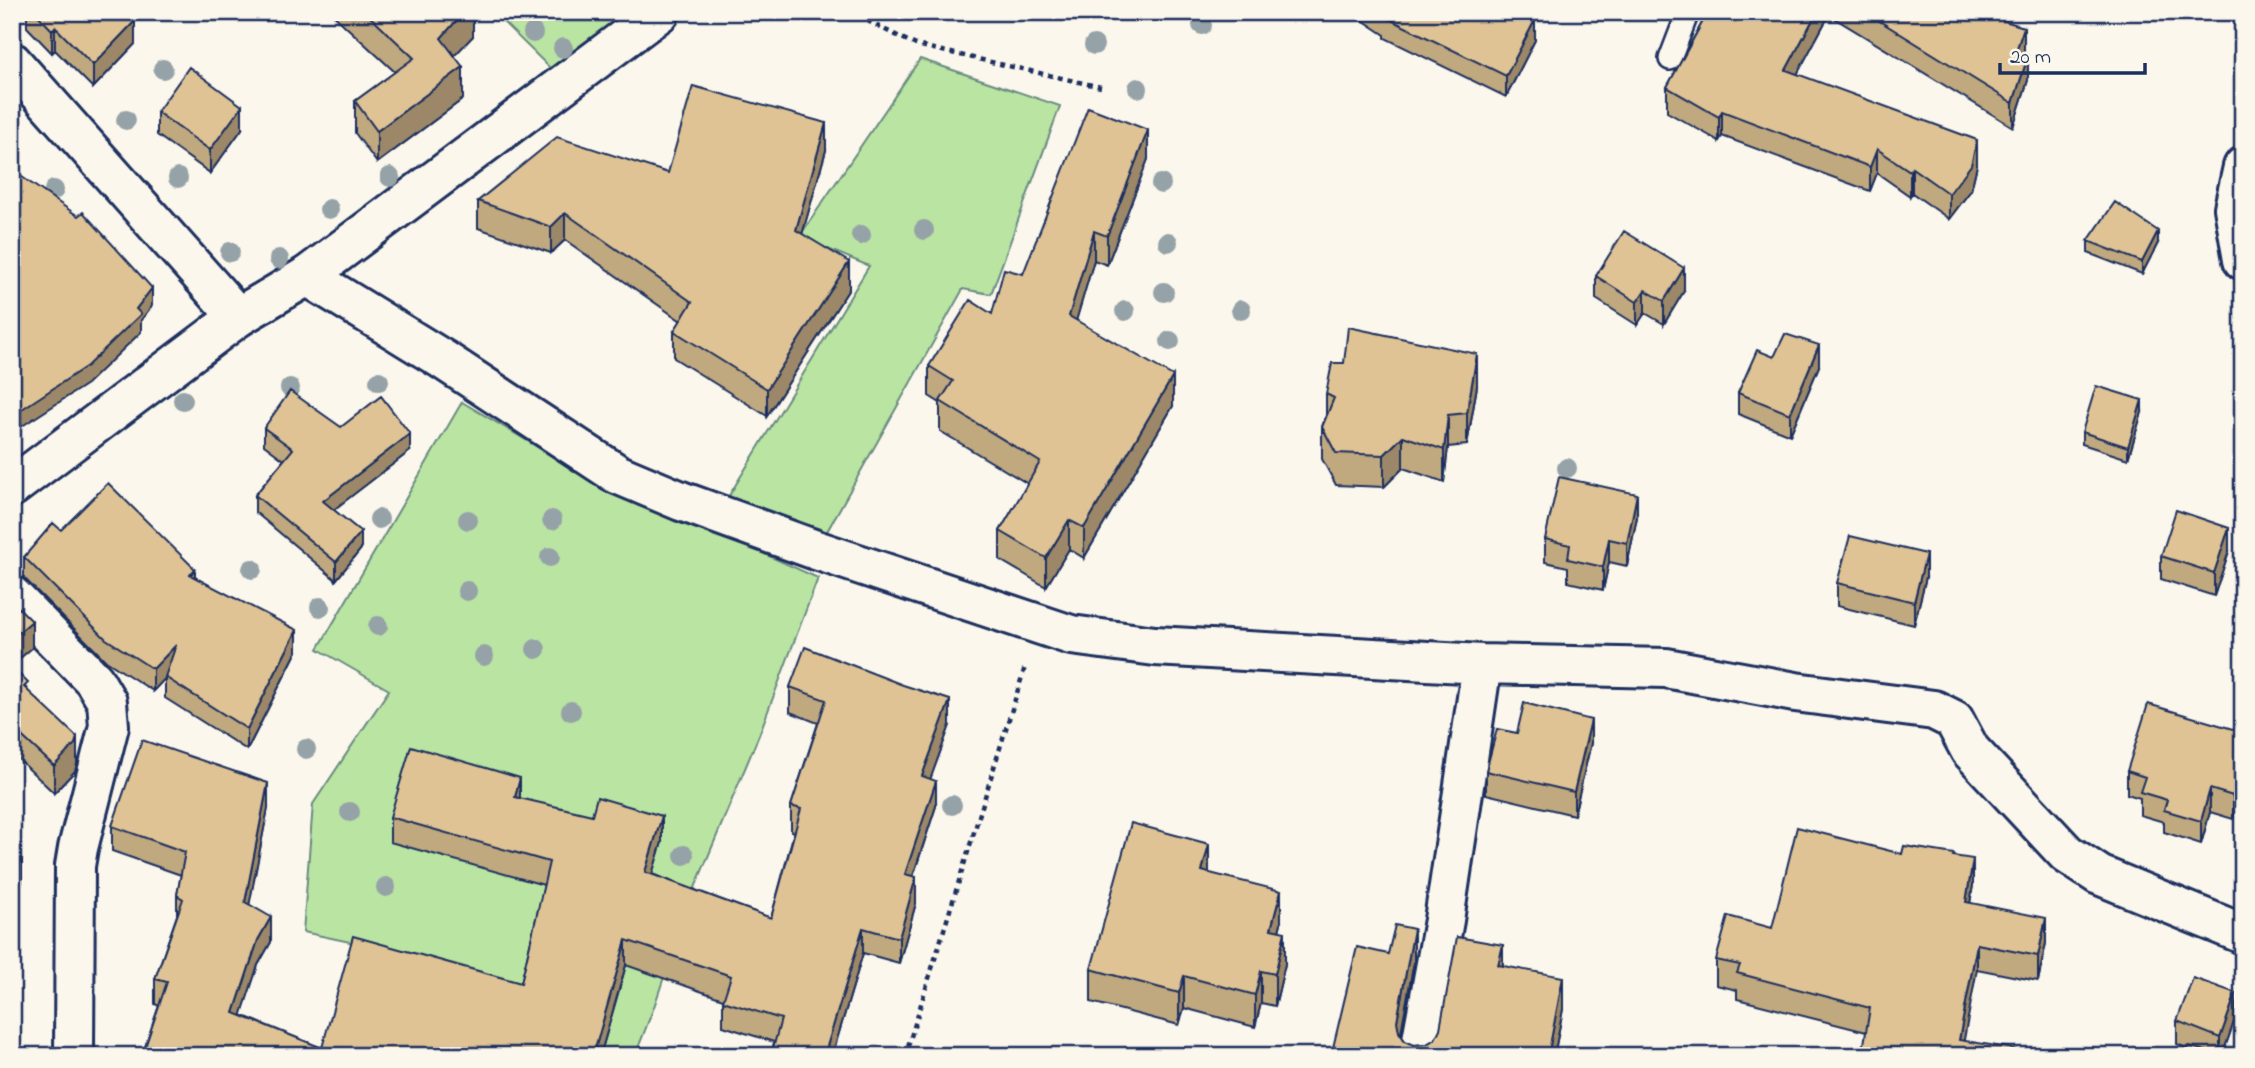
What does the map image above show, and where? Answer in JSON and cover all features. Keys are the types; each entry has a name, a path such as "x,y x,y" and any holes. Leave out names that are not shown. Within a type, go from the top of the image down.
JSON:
{"street":[{"path":"12,487 238,317 307,276 660,12"},
{"path":"12,62 238,317"},
{"path":"2243,167 2234,208 2243,260"},
{"path":"307,276 442,359 617,474 681,501 816,550 1071,635 1155,646 1482,664 1667,668 1796,692 1934,710 1954,720 1970,750 2067,854 2099,875 2243,934"},
{"path":"12,596 94,680 107,702 109,726 75,866 74,1056"},
{"path":"1419,1056 1444,920 1482,664"}],"lane":[{"path":"1670,59 1688,12"}],"path":[{"path":"849,12 916,45 1101,87"},
{"path":"905,1056 1038,623"}],"green space":[{"path":"493,12 631,12 553,71"},
{"path":"920,59 1060,106 991,294 963,289 825,535 727,499 869,266 799,237"},
{"path":"462,402 580,472 818,578 759,735 689,902 635,1056 418,1056 453,964 303,932 313,804 389,690 318,649"}],"building":[{"path":"35,12 127,12 135,21 93,65 55,27 52,30"},
{"path":"365,12 464,12 441,38 463,67 377,131 355,101 414,58"},
{"path":"1382,12 1520,12 1535,20 1506,76 1385,17"},
{"path":"1708,12 1817,12 1786,70 1977,140 1971,165 1949,194 1912,168 1910,171 1877,149 1870,167 1722,111 1719,117 1667,87"},
{"path":"1865,12 1976,12 2024,27 2016,51 2028,56 2013,103"},
{"path":"189,67 242,106 210,150 157,112"},
{"path":"693,86 826,123 796,230 849,262 767,389 674,331 692,302 565,213 551,227 478,201 557,137 668,173"},
{"path":"1088,107 1148,130 1107,236 1094,231 1069,316 1173,376 1084,528 1069,520 1046,558 1000,531 1040,462 940,401 953,381 929,366 970,300 992,314 1004,269 1023,274"},
{"path":"12,170 78,216 83,212 152,288 136,309 141,314 87,366 13,415"},
{"path":"2115,202 2158,231 2142,262 2088,241"},
{"path":"1624,231 1684,268 1664,301 1645,290 1637,302 1596,276"},
{"path":"1348,327 1477,354 1467,413 1448,415 1444,450 1403,436 1384,455 1336,453 1322,427 1334,398 1326,394 1332,363 1344,363"},
{"path":"1785,334 1819,345 1790,414 1738,393 1757,350 1774,357"},
{"path":"2096,386 2142,400 2128,447 2082,432"},
{"path":"290,391 341,427 381,396 410,434 323,501 361,532 336,562 255,495 293,449 264,428"},
{"path":"1559,477 1637,494 1627,543 1609,539 1603,567 1568,559 1570,545 1545,539"},
{"path":"108,483 195,569 190,575 297,630 247,729 165,677 176,645 153,669 106,639 24,557 53,523 61,530"},
{"path":"2176,510 2229,528 2214,573 2161,556"},
{"path":"1850,536 1926,554 1914,602 1837,583"},
{"path":"12,601 32,621 12,638"},
{"path":"805,647 950,700 922,776 936,781 905,874 916,877 899,938 863,928 824,1056 771,1056 781,1019 723,1001 731,976 626,940 593,1056 142,1056 167,982 155,979 183,899 177,895 185,852 112,826 142,740 268,783 245,902 271,917 258,940 234,1013 322,1048 353,936 521,983 549,862 390,817 411,746 520,778 515,797 592,815 597,797 662,816 645,872 771,918 801,809 791,806 826,700 790,687"},
{"path":"12,667 28,683 24,687 77,737 75,744 54,766 12,727"},
{"path":"1524,703 1591,720 1574,792 1486,771 1497,729 1517,733"},
{"path":"2148,704 2243,732 2243,764 2233,796 2210,789 2201,821 2164,810 2167,800 2140,792 2145,777 2127,771"},
{"path":"1131,823 1209,844 1202,871 1281,891 1271,929 1285,932 1275,974 1261,971 1255,995 1184,976 1179,993 1091,969"},
{"path":"1797,827 1902,854 1904,846 1973,859 1966,902 2046,918 2038,956 1977,944 1959,1040 2009,1048 2036,1056 1862,1056 1870,1008 1737,973 1740,965 1716,960 1728,916 1772,928"},
{"path":"12,857 22,859 12,894"},
{"path":"1395,925 1414,929 1397,1021 1399,1032 1405,1041 1414,1045 1427,1044 1435,1039 1440,1029 1457,937 1503,945 1498,965 1563,977 1548,1056 1433,1056 1397,1049 1395,1056 1331,1056 1357,947 1388,954"},
{"path":"2193,978 2236,993 2220,1038 2177,1021"},
{"path":"2189,1046 2221,1056 2186,1056"}]}
